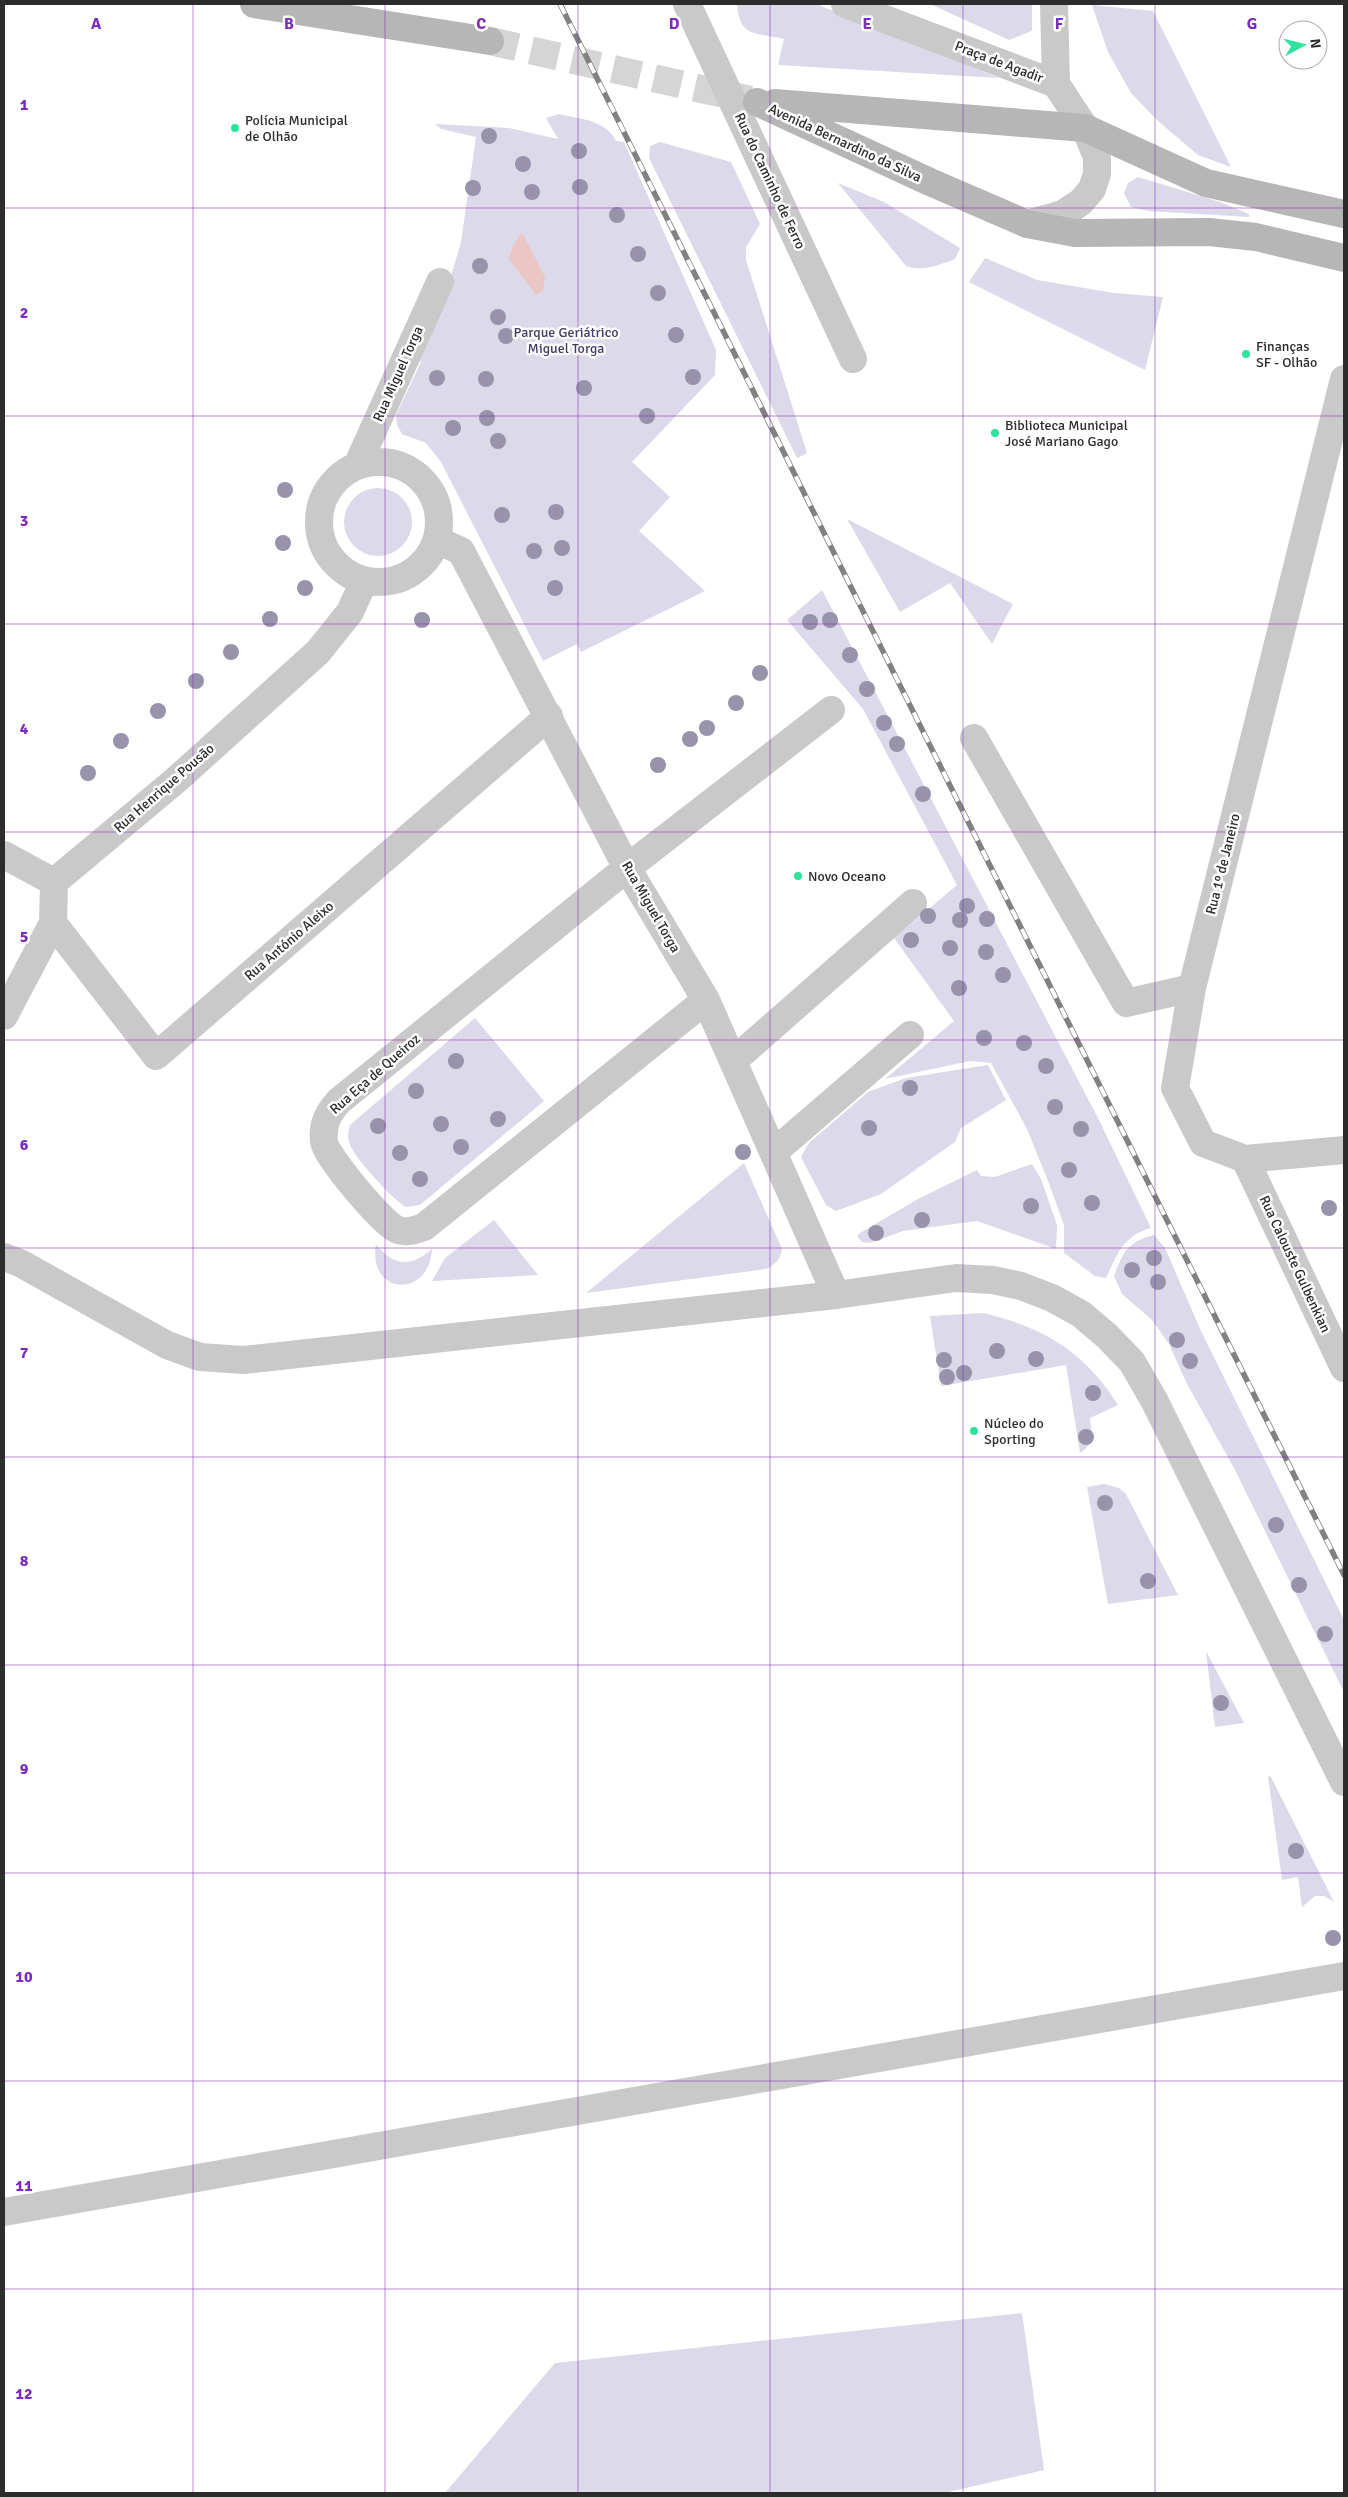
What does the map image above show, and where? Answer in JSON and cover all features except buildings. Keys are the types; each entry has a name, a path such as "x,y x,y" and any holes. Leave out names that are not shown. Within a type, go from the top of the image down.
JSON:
{"main road":[{"path":"254,4 490,41 374,4"},
{"name":"Avenida Bernardino da Silva","path":"1344,214 1206,183 1086,128 757,102 930,182 1027,224 1075,233 1209,232 1256,237 1344,258"}],"street":[{"name":"Rua do Caminho de Ferro","path":"687,4 853,359"},
{"name":"Praça de Agadir","path":"845,4 1056,84 1086,128 1097,157 1097,174 1092,190 1081,202 1063,214 1027,224"},
{"path":"1054,4 1056,84"},
{"name":"Rua Miguel Torga","path":"357,466 440,282"},
{"name":"Rua 1º de Janeiro","path":"1245,1159 1203,1143 1175,1088 1192,988 1344,379"},
{"path":"376,462 395,464 412,472 427,485 436,502 440,521 437,540 429,557 416,570 400,579 382,583 364,581 347,574 332,561 323,544 318,526 321,507 329,490 341,475 357,466 376,462"},
{"name":"Rua Miguel Torga","path":"437,540 461,551 628,868 706,1000 836,1295"},
{"name":"Rua Henrique Pousão","path":"54,882 176,780 318,652 350,612 364,581"},
{"path":"628,868 831,710"},
{"name":"Rua António Aleixo","path":"53,924 156,1056 549,716"},
{"path":"974,738 1126,1003 1192,988"},
{"path":"4,855 54,882 53,924 4,1016"},
{"name":"Rua Eça de Queiroz","path":"628,868 339,1101 328,1113 324,1130 324,1145 332,1158 384,1220 396,1230 409,1232 424,1227 706,1000"},
{"path":"733,1061 913,903"},
{"path":"774,1152 910,1035"},
{"path":"1245,1159 1344,1150"},
{"name":"Rua Calouste Gulbenkian","path":"1245,1159 1344,1368"},
{"path":"4,1257 20,1263 167,1345 200,1357 243,1360 836,1295 956,1278 993,1280 1021,1286 1052,1298 1081,1314 1107,1336 1132,1362 1154,1400 1344,1782"},
{"path":"4,2212 1344,1976"}],"green space":[{"path":"737,4 816,4 999,78 778,65 784,39 750,32 741,23"},
{"path":"930,4 1032,4 1032,31 1009,40"},
{"path":"1092,5 1153,11 1231,167 1198,155 1158,121 1131,93 1108,52"},
{"name":"Parque Geriátrico Miguel Torga","path":"559,114 592,121 612,134 616,141 624,142 716,350 715,375 632,462 670,497 639,531 705,591 581,652 577,644 543,661 441,462 426,443 402,434 397,425 396,415 421,362 410,353 451,276 461,242 476,137 441,129 435,124 509,128 558,139 546,118"},
{"path":"660,142 731,162 760,224 746,247 746,260 807,453 797,458 649,158 650,146"},
{"path":"1138,177 1220,202 1249,214 1249,217 1148,211 1131,207 1124,193 1128,183"},
{"path":"838,183 884,202 960,248 955,259 924,268 906,266"},
{"path":"985,258 1037,280 1114,293 1163,297 1145,370 969,282"},
{"path":"385,488 397,494 406,503 412,515 410,535 402,546 385,556 371,556 354,546 346,535 344,515 354,498 365,490"},
{"path":"847,519 1013,604 992,644 950,583 900,612"},
{"path":"822,590 1098,1118 1151,1228 1134,1236 1122,1247 1106,1278 1095,1276 1064,1253 1064,1225 1050,1186 1027,1129 991,1063 970,1061 885,1079 954,1021 894,938 957,885 863,709 787,620"},
{"path":"475,1018 544,1101 420,1205 406,1207 384,1188 353,1151 348,1139 350,1125"},
{"path":"988,1065 1006,1100 961,1128 955,1142 881,1194 836,1211 826,1205 801,1157 809,1143 868,1092 906,1078"},
{"path":"744,1163 782,1249 779,1259 775,1263 766,1269 586,1293"},
{"path":"1032,1164 1041,1179 1057,1225 1056,1249 977,1221 903,1231 870,1243 862,1242 857,1236 918,1199 977,1170 981,1176 995,1177"},
{"path":"494,1220 538,1275 432,1281 445,1258"},
{"path":"1154,1235 1165,1248 1201,1331 1344,1620 1344,1692 1235,1470 1186,1382 1169,1344 1152,1320 1122,1294 1114,1276 1124,1254 1132,1244"},
{"path":"376,1244 389,1257 402,1262 416,1259 432,1249 428,1266 421,1277 411,1283 400,1285 389,1281 381,1273 376,1261"},
{"path":"983,1313 1025,1326 1061,1344 1077,1356 1105,1386 1118,1405 1090,1418 1091,1438 1085,1450 1080,1453 1066,1365 941,1386 930,1316"},
{"path":"1104,1484 1119,1488 1126,1494 1178,1595 1108,1604 1087,1487"},
{"path":"1206,1651 1244,1723 1215,1727"},
{"path":"1268,1776 1271,1777 1334,1902 1324,1896 1315,1896 1302,1907 1298,1877 1282,1880"},
{"path":"1022,2313 1044,2470 944,2493 445,2493 555,2363"}],"shaded area":[{"path":"522,232 545,277 543,291 536,295 509,259 513,245"}],"tunnel":[{"path":"490,41 750,100"}],"railway":[{"path":"560,4 1344,1575"}],"place":[{"name":"Polícia Municipal de Olhão","path":"235,128"},
{"name":"Finanças SF - Olhão","path":"1246,354"},
{"name":"Biblioteca Municipal José Mariano Gago","path":"995,433"},
{"name":"Novo Oceano","path":"798,876"},
{"name":"Núcleo do Sporting","path":"974,1431"}]}
